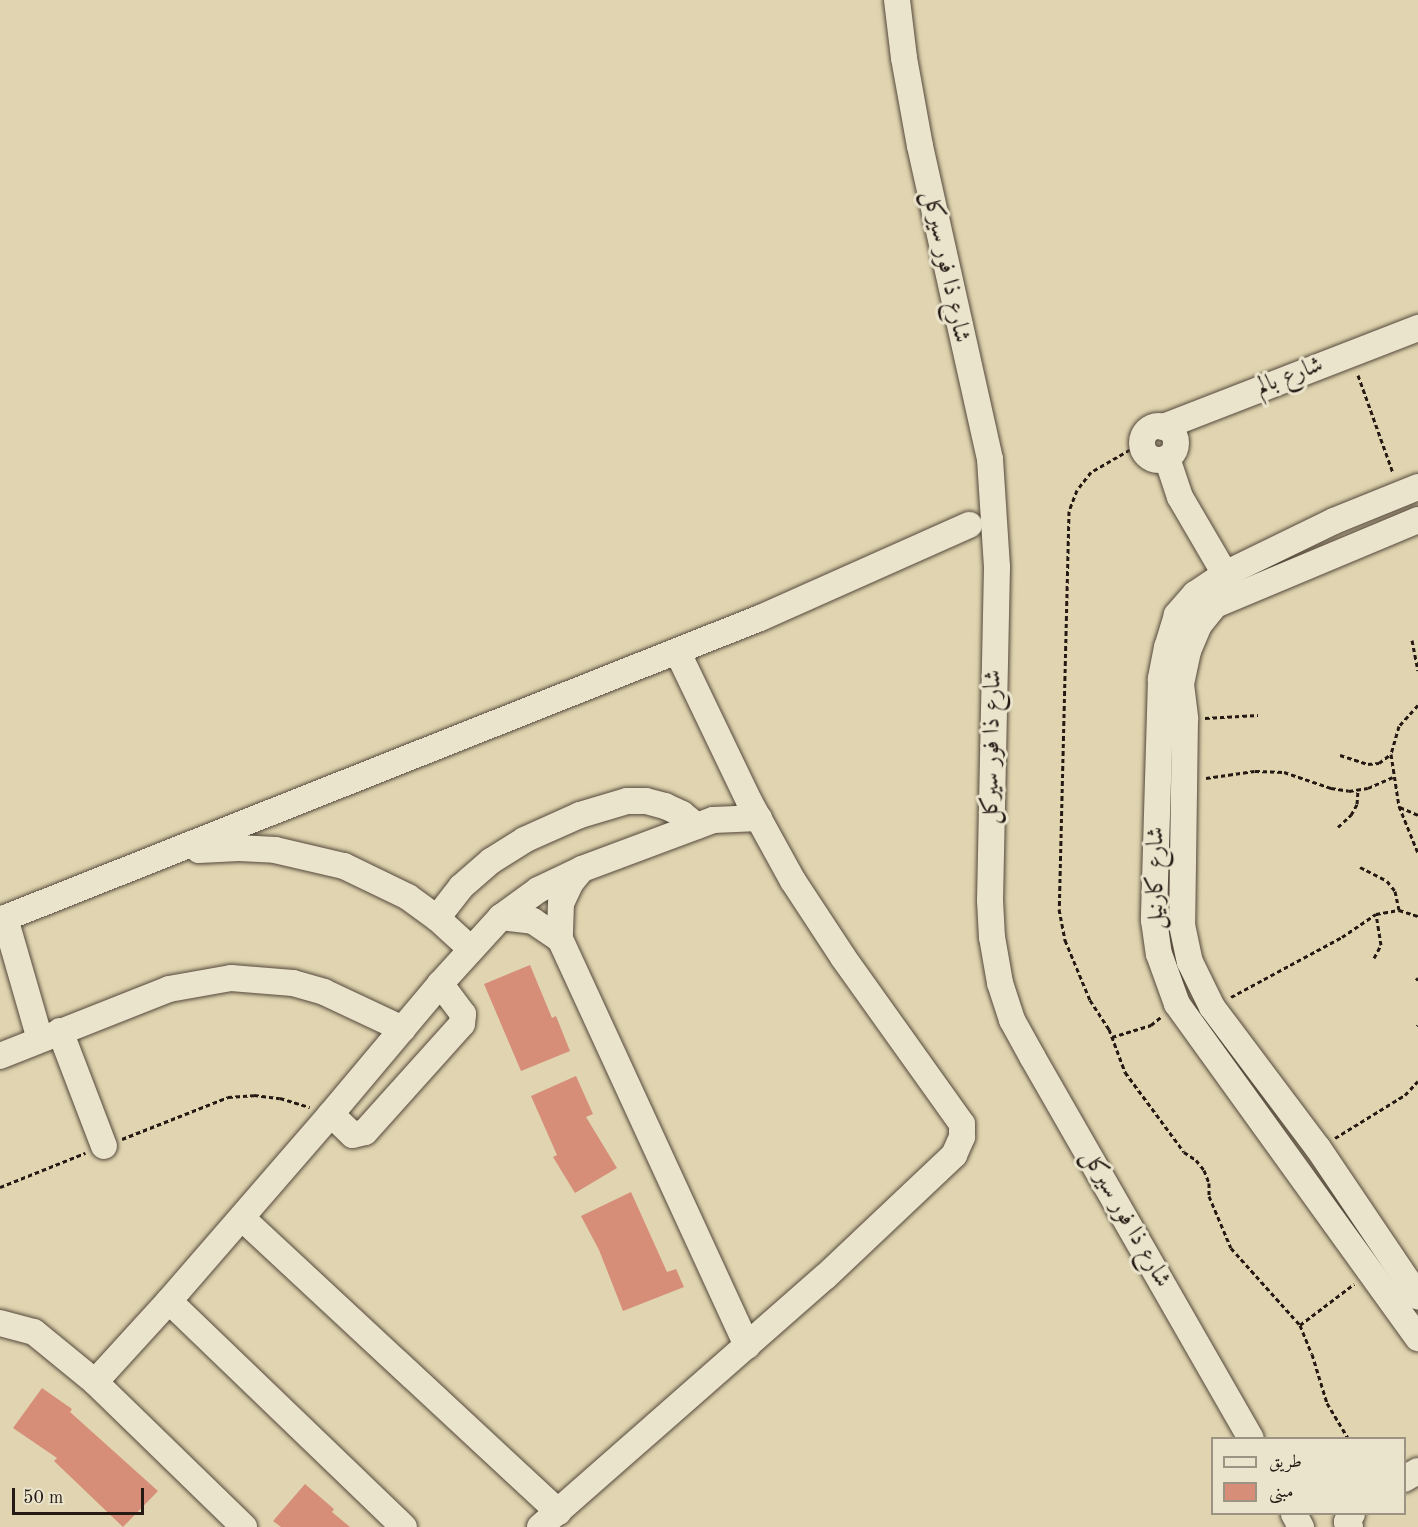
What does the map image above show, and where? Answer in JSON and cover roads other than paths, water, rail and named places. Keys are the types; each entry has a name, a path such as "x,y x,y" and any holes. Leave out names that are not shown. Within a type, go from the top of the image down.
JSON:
{"street":[{"name":"شارع ذا فور سيركل","path":"897,0 904,58 936,225 990,459 997,567 990,900 992,938 1000,983 1012,1020 1250,1437"},
{"path":"904,58 914,29 914,0"},
{"name":"شارع بالم","path":"1225,574 1180,497 1167,458 1175,449 1175,438 1168,429 1163,427 1418,328"},
{"name":"شارع كارنيل","path":"1409,491 1334,521 1225,574 1195,594 1177,615 1167,647 1171,681 1154,920 1159,954 1177,1004 1388,1300 1418,1338"},
{"name":"شارع كارنيل","path":"1414,1290 1318,1148 1212,1007 1190,962 1182,925 1185,719 1171,681 1196,634 1215,605 1418,520"},
{"path":"1334,521 1347,548"},
{"path":"104,1146 50,1035 3,919 760,618 969,525"},
{"path":"242,1218 549,1519 825,1277 954,1155 962,1137 962,1124 843,957 793,881 741,783 677,651"},
{"path":"705,823 741,783"},
{"path":"437,918 462,887 491,861 524,840 580,815 627,801 646,801 705,823"},
{"path":"287,807 287,836 295,854"},
{"path":"95,1382 242,1218 440,984 501,917 538,890 582,869 705,823 759,818"},
{"path":"169,854 239,848 295,854 344,867 377,880 437,918 471,949"},
{"path":"582,869 571,882 561,903 560,939 747,1346"},
{"path":"501,917 533,921 560,939"},
{"path":"0,1056 169,989 231,978 293,983 324,992 403,1029"},
{"path":"331,1114 353,1135 365,1132 462,1024 463,1014 440,984"},
{"path":"1388,1300 1414,1290"},
{"path":"169,1301 404,1527"},
{"path":"0,1323 34,1332 95,1382 244,1527"}]}
